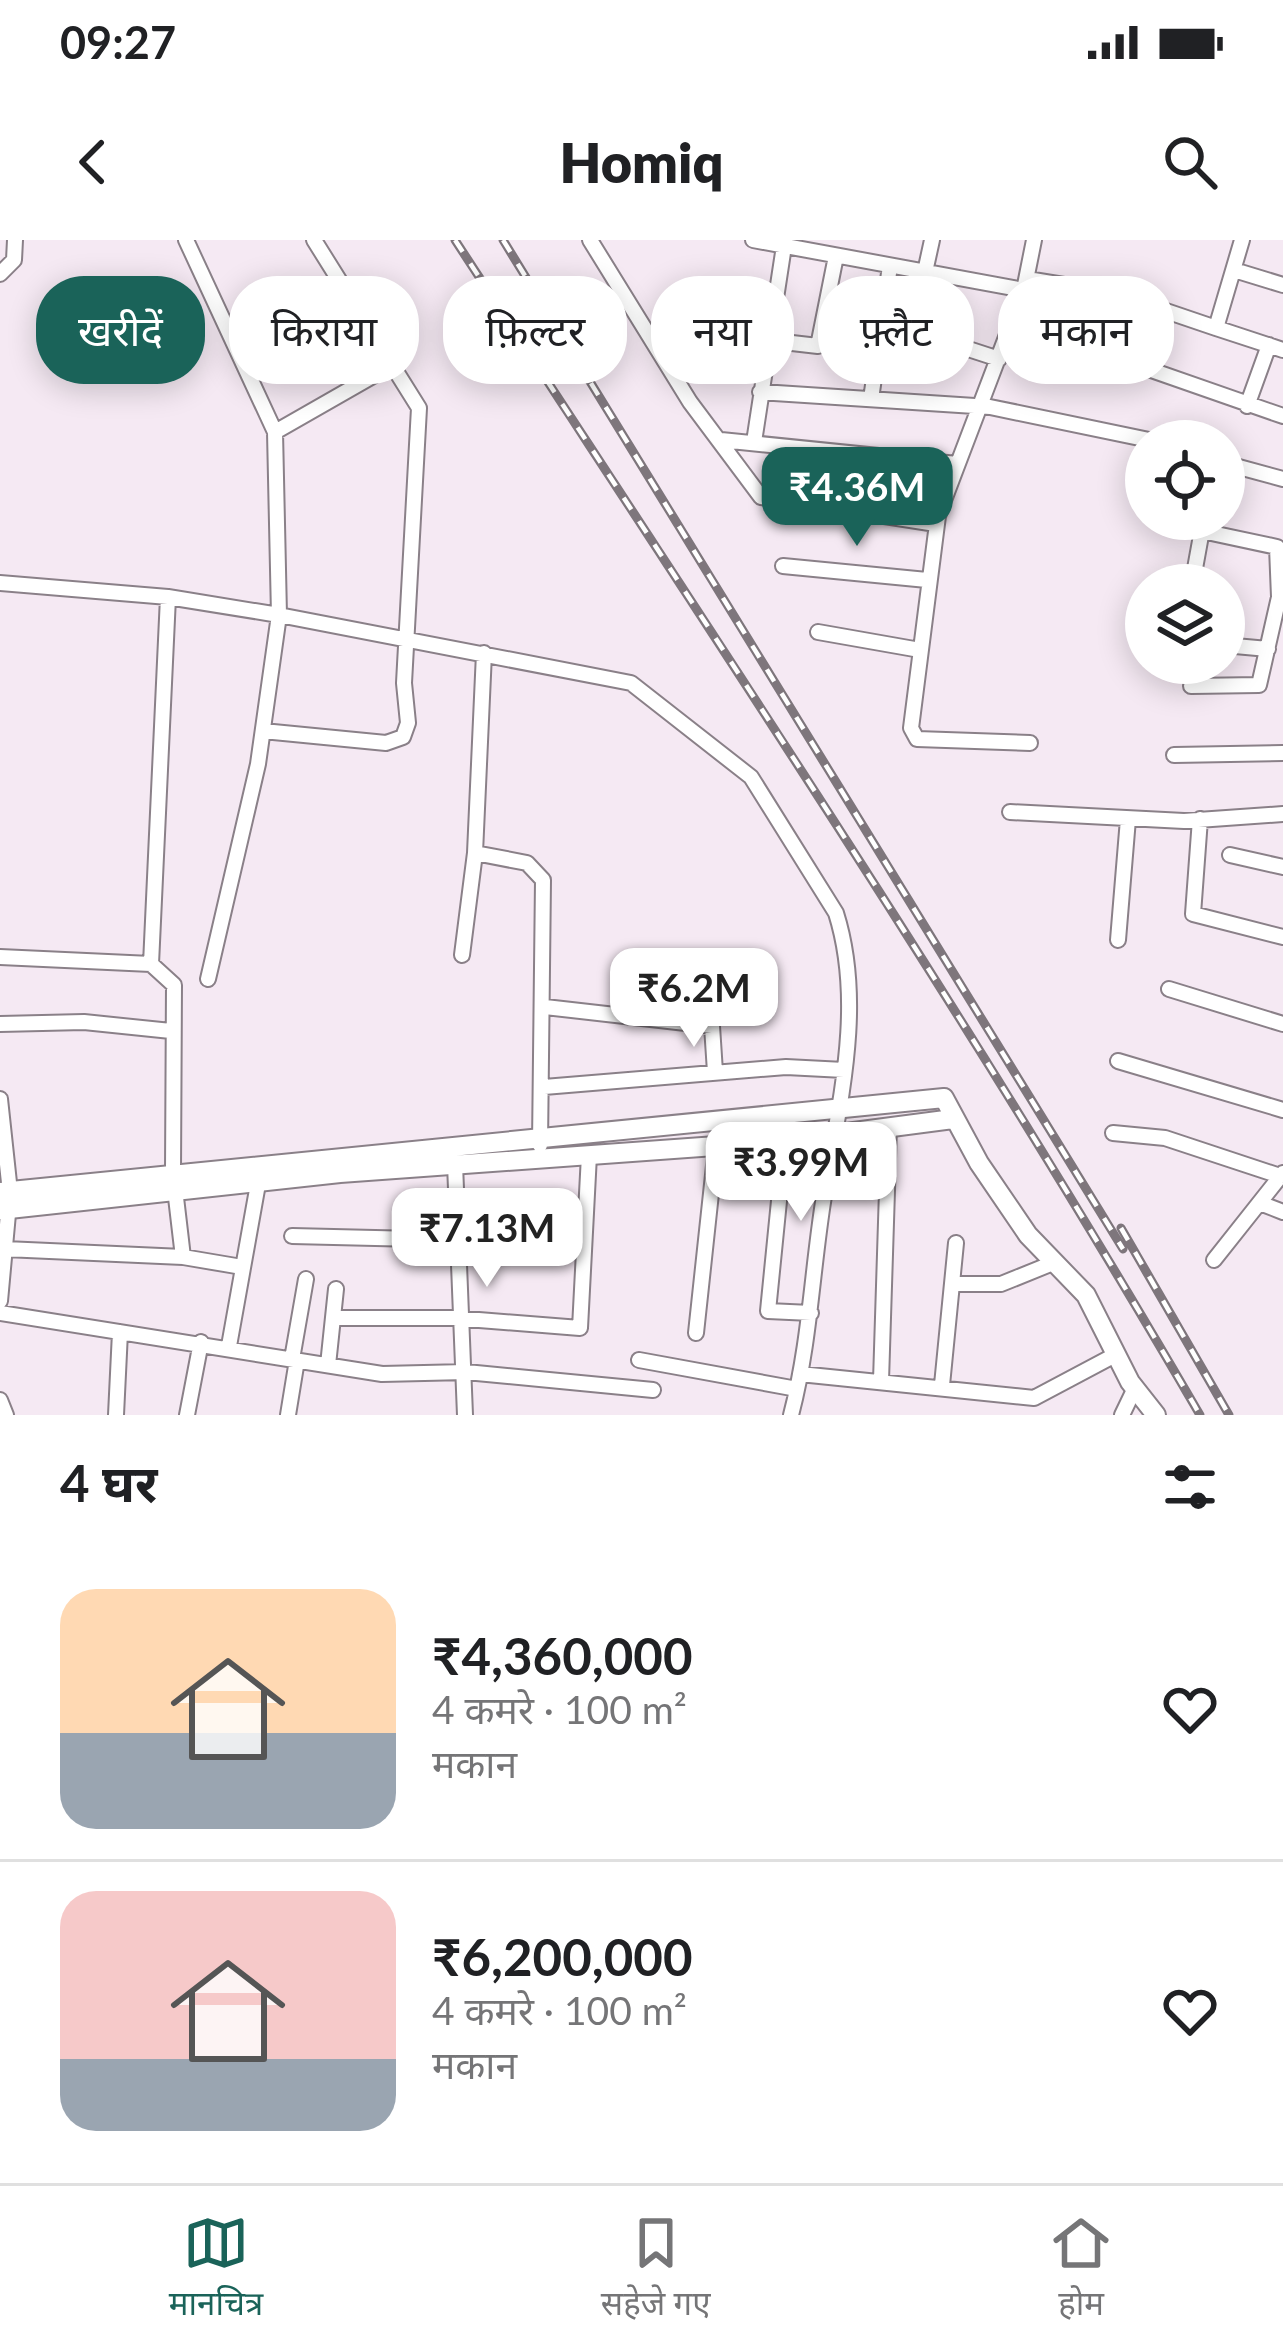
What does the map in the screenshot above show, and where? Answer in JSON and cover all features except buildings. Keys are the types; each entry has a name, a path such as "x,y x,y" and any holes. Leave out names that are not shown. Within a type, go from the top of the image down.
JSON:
{"street":[{"path":"0,274 14,260 15,240"},
{"path":"186,240 229,328"},
{"path":"314,240 337,276"},
{"path":"590,240 690,402 768,501 936,524"},
{"path":"753,240 998,281"},
{"path":"925,272 932,240"},
{"path":"1027,276 1034,240"},
{"path":"1216,328 1243,240"},
{"path":"784,276 792,245"},
{"path":"794,343 818,346 836,256"},
{"path":"888,276 890,266"},
{"path":"1234,270 1283,285"},
{"path":"1174,314 1276,348 1247,406"},
{"path":"998,361 976,405 936,524 926,580 913,735 1030,743"},
{"path":"1174,379 1283,416"},
{"path":"208,979 262,731 279,615 275,432 255,384"},
{"path":"275,432 359,384"},
{"path":"262,731 386,743 403,737 408,723 406,640 420,417 404,384"},
{"path":"754,442 761,384"},
{"path":"872,399 874,384"},
{"path":"760,392 976,405 1125,435"},
{"path":"721,440 957,464"},
{"path":"1245,468 1283,478"},
{"path":"1191,686 1259,685 1280,598 1281,554 1271,544 1245,537"},
{"path":"782,566 926,580"},
{"path":"0,583 168,597 631,683 751,777 836,913 849,1004 838,1123 791,1415"},
{"path":"151,964 168,597"},
{"path":"818,632 920,650"},
{"path":"1245,646 1268,649"},
{"path":"462,956 475,853 484,653"},
{"path":"1174,755 1283,753"},
{"path":"1010,812 1128,819 1283,814"},
{"path":"1118,940 1128,819"},
{"path":"1200,819 1193,914 1283,937"},
{"path":"475,853 527,862 540,874 545,1007 541,1158"},
{"path":"1229,855 1283,867"},
{"path":"0,957 151,964 174,986 174,1180 183,1257"},
{"path":"1169,988 1283,1024"},
{"path":"545,1007 712,1026 715,1072"},
{"path":"0,1024 84,1022 171,1031"},
{"path":"1118,1061 1283,1110"},
{"path":"544,1088 715,1072 844,1070"},
{"path":"174,1180 258,1184 455,1164 784,1141 944,1098 1003,1199 1053,1263 1086,1295 1115,1355 1156,1415"},
{"path":"0,1099 5,1201 0,1301"},
{"path":"5,1201 540,1135 838,1123 890,1127 953,1119"},
{"path":"881,1381 890,1127"},
{"path":"1113,1133 1165,1138 1282,1174 1214,1260"},
{"path":"784,1141 769,1311 811,1313"},
{"path":"696,1333 716,1147"},
{"path":"333,1318 464,1319 580,1328 589,1155"},
{"path":"455,1164 465,1415"},
{"path":"229,1346 258,1184"},
{"path":"1260,1203 1283,1212"},
{"path":"292,1236 584,1243"},
{"path":"942,1385 956,1243"},
{"path":"5,1249 183,1257 242,1267"},
{"path":"953,1284 1001,1284 1053,1263"},
{"path":"288,1415 305,1279"},
{"path":"328,1365 336,1289"},
{"path":"0,1313 382,1374 466,1372 653,1390"},
{"path":"116,1415 121,1332"},
{"path":"187,1415 201,1342"},
{"path":"639,1360 798,1382 942,1385 1034,1398 1115,1355"},
{"path":"1122,1415 1135,1388"},
{"path":"0,1400 6,1415"}],"railway":[{"path":"455,240 929,969 1200,1415"},
{"path":"503,240 1123,1249"},
{"path":"1121,1228 1229,1415"}]}
